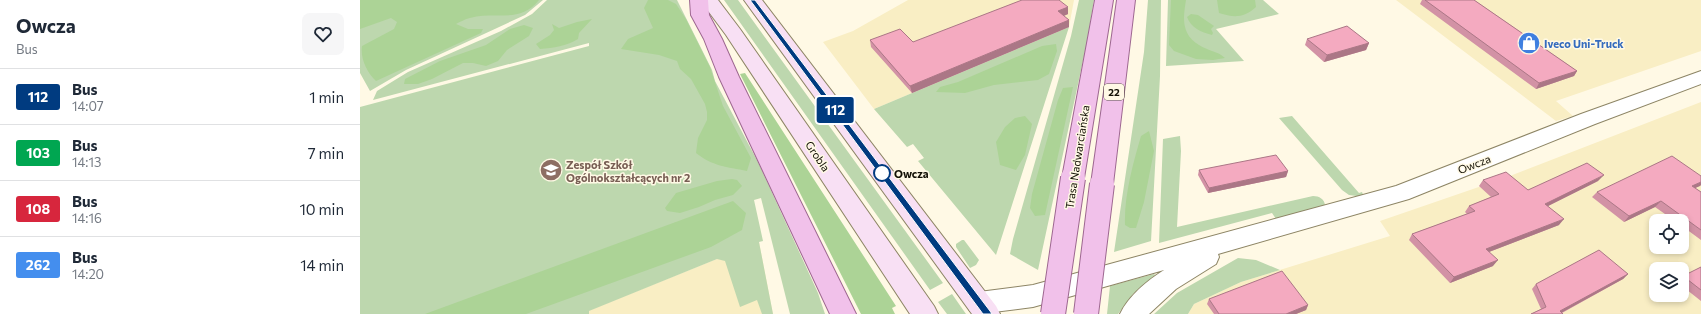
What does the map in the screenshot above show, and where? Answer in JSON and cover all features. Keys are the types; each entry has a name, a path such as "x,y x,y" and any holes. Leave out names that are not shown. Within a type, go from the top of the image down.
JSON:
{"main road":[{"path":"699,0 700,15 713,39 729,77 843,314"},
{"name":"Grobla","path":"709,0 734,33 924,314"},
{"path":"753,0 983,309"},
{"name":"Trasa Nadwarciańska","path":"1053,314 1073,178 1104,0"},
{"name":"22","path":"1086,314 1126,0"}],"street":[{"name":"Owcza","path":"983,309 1243,238 1400,193 1580,122 1701,77"},
{"name":"Owcza","path":"1132,314 1146,297 1182,270 1243,238"}],"shaded area":[{"path":"908,0 1074,0 1069,27 874,109 823,42 853,31"},
{"path":"1396,0 1701,0 1701,51 1556,101 1573,116 1556,121"},
{"path":"1701,102 1701,314 1188,314 1194,304 1241,282 1390,236 1380,221 1502,179"},
{"path":"759,242 773,314 580,314"}],"green space":[{"path":"360,0 543,0 525,15 406,70 370,91 360,73"},
{"path":"360,0 539,0 524,12 507,15 480,16 461,21 456,24 468,29 483,29 481,33 376,81 365,65 362,55 362,46 394,29 397,22 391,18 360,29"},
{"name":"Zespół Szkół Ogólnokształcących nr 2","path":"547,0 677,0 712,70 715,81 758,162 818,293 825,314 790,314 761,198 754,200 763,241 759,242 773,314 762,314 757,300 740,307 725,261 717,259 589,311 589,314 360,314 360,107 589,46 589,43 373,100 377,91 408,72 501,31 532,14"},
{"path":"648,0 668,0 676,4 686,19 710,67 723,106 751,158 747,171 726,167 708,161 696,153 698,138 707,120 707,112 705,104 691,79 680,69 677,61 659,55 621,49 628,39 653,28 644,8"},
{"path":"724,0 738,0 943,283 930,290"},
{"path":"1079,0 1094,0 1086,47 1038,270 1010,254 1071,36"},
{"path":"1148,0 1161,0 1160,76 1151,241 1114,252 1144,52"},
{"path":"1168,0 1263,0 1279,14 1216,29 1244,61 1166,66"},
{"path":"1171,0 1186,0 1184,19 1186,31 1193,41 1225,58 1213,60 1196,59 1174,51 1169,45"},
{"path":"1217,0 1255,0 1256,7 1252,11 1243,15 1229,16 1219,13"},
{"path":"1191,14 1198,15 1214,26 1211,29 1213,33 1212,35 1200,31 1191,24 1187,17"},
{"path":"592,19 579,33 578,39 550,48 540,49 536,44 550,35 554,30 552,24 559,28"},
{"path":"524,25 533,28 529,36 507,50 498,61 486,66 473,63 463,63 432,79 418,84 404,84 405,79 440,61 486,45 510,29"},
{"path":"1069,27 996,255 918,161 924,158 913,144 907,147 874,109"},
{"path":"1056,44 1057,51 1049,74 1038,80 994,85 965,93 936,92 940,87 958,82 1042,46"},
{"path":"745,73 896,306 892,308 895,314 861,314 740,74"},
{"path":"1073,87 1045,215 1035,216 1030,208 1032,194 1058,100 1063,88"},
{"path":"1025,116 1032,124 1025,155 1016,170 1000,165 996,142 1005,127 1015,118"},
{"path":"1292,116 1359,193 1362,192 1364,197 1349,195 1342,190 1279,118"},
{"path":"1149,131 1154,151 1144,202 1136,228 1130,228 1125,225 1125,214 1130,180 1141,136"},
{"path":"1180,136 1181,151 1177,227 1313,196 1321,198 1324,201 1325,206 1276,219 1272,213 1159,243 1163,139"},
{"path":"732,179 737,180 742,186 733,195 680,213 667,211 665,208 676,193 717,181"},
{"path":"733,201 746,213 742,230 711,247 526,314 425,314"},
{"path":"964,240 979,260 976,265 970,268 956,247 956,244"},
{"path":"1238,258 1256,260 1280,270 1241,282 1194,304 1188,314 1154,314 1177,293"},
{"path":"1154,274 1155,275 1133,294 1118,314 1107,314 1110,286"},
{"path":"952,294 966,314 947,314 938,302"}],"building":[{"path":"1022,0 1059,0 1068,7 1058,11 1069,20 910,86 870,40 900,29 913,42"},
{"path":"1425,0 1474,0 1577,71 1539,83"},
{"path":"1347,26 1369,43 1327,55 1307,39"},
{"path":"1276,155 1288,171 1209,188 1199,170"},
{"path":"1672,156 1701,176 1701,182 1692,186 1701,192 1701,230 1689,221 1689,214 1679,214 1661,201 1629,216 1597,192"},
{"path":"1587,163 1604,175 1545,204 1564,219 1486,249 1498,260 1454,277 1412,234 1475,211 1469,206 1499,194 1483,180 1506,172 1528,190"},
{"path":"1599,250 1628,274 1560,311 1563,314 1531,314 1546,307 1536,284"},
{"path":"1701,267 1701,290 1689,281 1689,273"},
{"path":"1282,271 1308,305 1286,314 1219,314 1209,299"}],"bus line":[{"name":"112","path":"753,0 987,314"}],"place":[{"name":"Iveco Uni-Truck","path":"1529,43"},
{"name":"Zespół Szkół Ogólnokształcących nr 2","path":"551,170"},
{"name":"Owcza","path":"882,173"}]}
